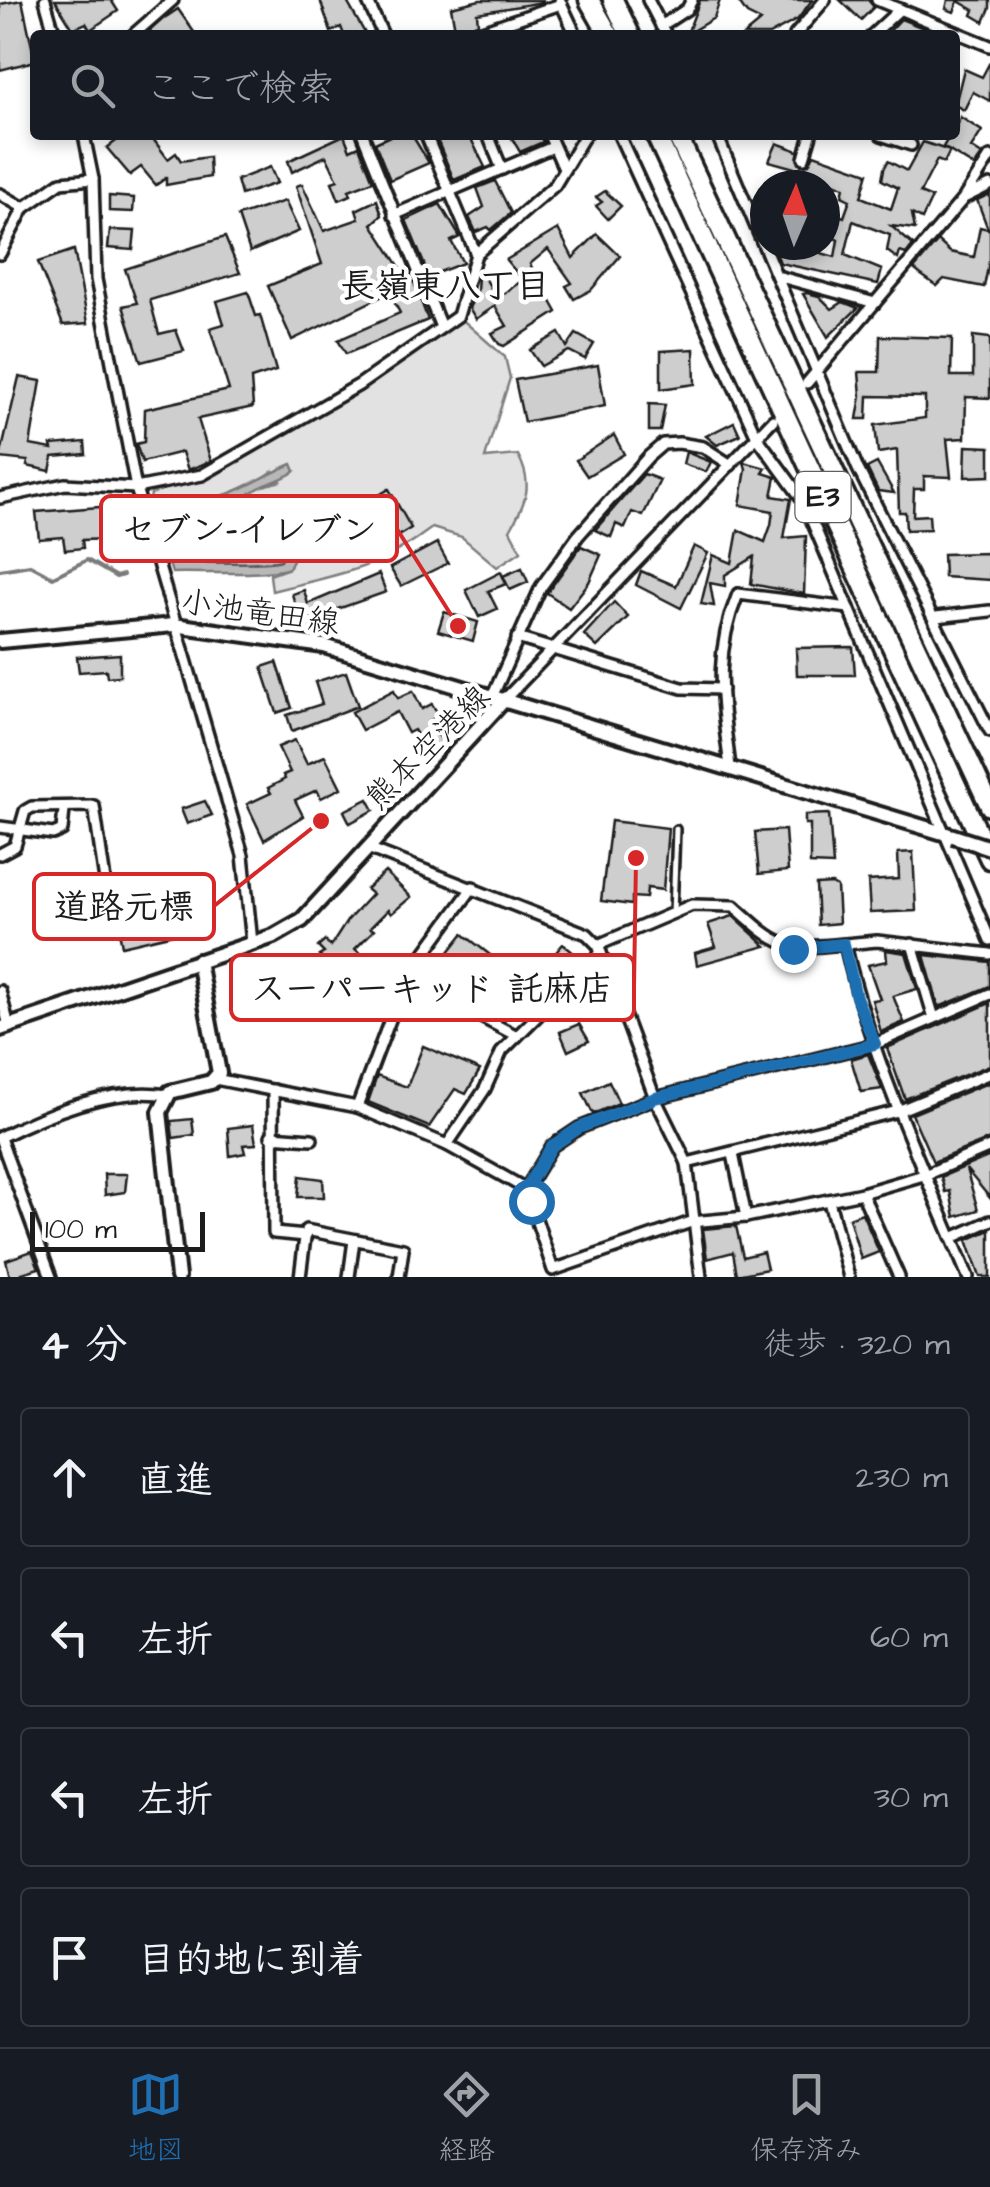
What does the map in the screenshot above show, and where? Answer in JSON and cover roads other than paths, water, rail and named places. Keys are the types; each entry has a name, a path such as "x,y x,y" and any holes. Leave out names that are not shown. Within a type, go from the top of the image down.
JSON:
{"highway":[{"path":"591,0 606,30"},
{"path":"613,0 628,30"},
{"name":"E3","path":"658,140 990,858"},
{"name":"E3","path":"678,140 990,806"}],"main road":[{"name":"小池竜田線","path":"0,641 174,625 324,646 500,696"},
{"name":"熊本空港線","path":"4,1028 252,943 302,920 500,696 990,848"},
{"path":"178,1277 160,1112 167,1095 216,1079 219,1064 198,961"}],"street":[{"path":"45,0 54,30"},
{"path":"139,30 172,0"},
{"path":"367,0 381,30"},
{"path":"648,0 663,30"},
{"path":"664,30 692,0"},
{"path":"799,30 825,0"},
{"path":"877,0 951,30"},
{"path":"484,30 560,2 574,30"},
{"path":"877,30 900,9"},
{"path":"504,23 508,30"},
{"path":"960,34 990,46"},
{"path":"86,140 93,179 96,279 136,488 243,855 252,943"},
{"path":"90,154 93,140"},
{"path":"365,140 441,327"},
{"path":"428,140 476,254"},
{"path":"490,140 502,169"},
{"path":"551,140 564,169"},
{"path":"0,498 65,484 136,488 202,475 358,385 458,316 476,254 555,186 582,140"},
{"path":"621,140 757,437 803,500 990,940"},
{"path":"719,140 858,469 936,617 990,731"},
{"path":"804,158 809,140"},
{"path":"895,140 910,145"},
{"path":"394,214 553,147"},
{"path":"806,383 963,199 990,158"},
{"path":"0,254 24,208 61,182 93,179"},
{"path":"963,199 990,184"},
{"path":"0,194 24,208"},
{"path":"778,276 875,303"},
{"path":"500,696 553,649 773,420"},
{"path":"500,696 518,638 541,587 578,536 663,444 703,447 731,465"},
{"path":"730,767 722,689 723,630 738,594 849,608"},
{"path":"936,617 990,611"},
{"path":"518,638 682,688 722,689"},
{"path":"0,854 9,853 25,811 32,807 64,810 94,806 108,901 152,894"},
{"path":"0,828 53,834 62,830 64,810"},
{"path":"368,848 587,934 600,949 655,1098 687,1164 691,1222 701,1277"},
{"path":"357,1107 405,980 474,887"},
{"path":"447,1145 485,1089 502,1051 600,949 692,905 734,906 767,936 793,949 877,940 990,954"},
{"path":"844,944 856,997 898,1111 952,1238 963,1275"},
{"path":"912,944 934,1018"},
{"path":"417,964 473,991 478,1015 518,1036"},
{"path":"0,991 4,1028"},
{"path":"526,1188 561,1136 655,1098 875,1044 990,994"},
{"path":"687,1164 898,1111 990,1072"},
{"path":"216,1079 357,1107 447,1145 526,1188 553,1270 691,1222 746,1217 862,1193 927,1174 990,1147"},
{"path":"273,1090 274,1233 306,1236"},
{"path":"51,1277 0,1138 55,1112 143,1091 167,1095"},
{"path":"271,1136 312,1138"},
{"path":"733,1154 746,1217"},
{"path":"862,1193 899,1277"},
{"path":"829,1201 850,1277"},
{"path":"952,1238 990,1221"},
{"path":"300,1277 306,1230 403,1249 399,1277"},
{"path":"349,1277 354,1240"}],"lane":[{"path":"672,913 676,830"}],"water":[{"path":"292,464 295,471 242,501 261,518 273,518 306,499 309,525 289,568 250,573 172,573 149,504 220,497"}],"waterway":[{"path":"0,570 30,565 53,577 87,560 116,577 123,575"}],"place":[{"name":"セブン-イレブン","path":"458,626"},
{"name":"道路元標","path":"321,821"},
{"name":"スーパーキッド 託麻店","path":"636,858"}],"district":[{"name":"長嶺東八丁目","path":"445,286"}]}
